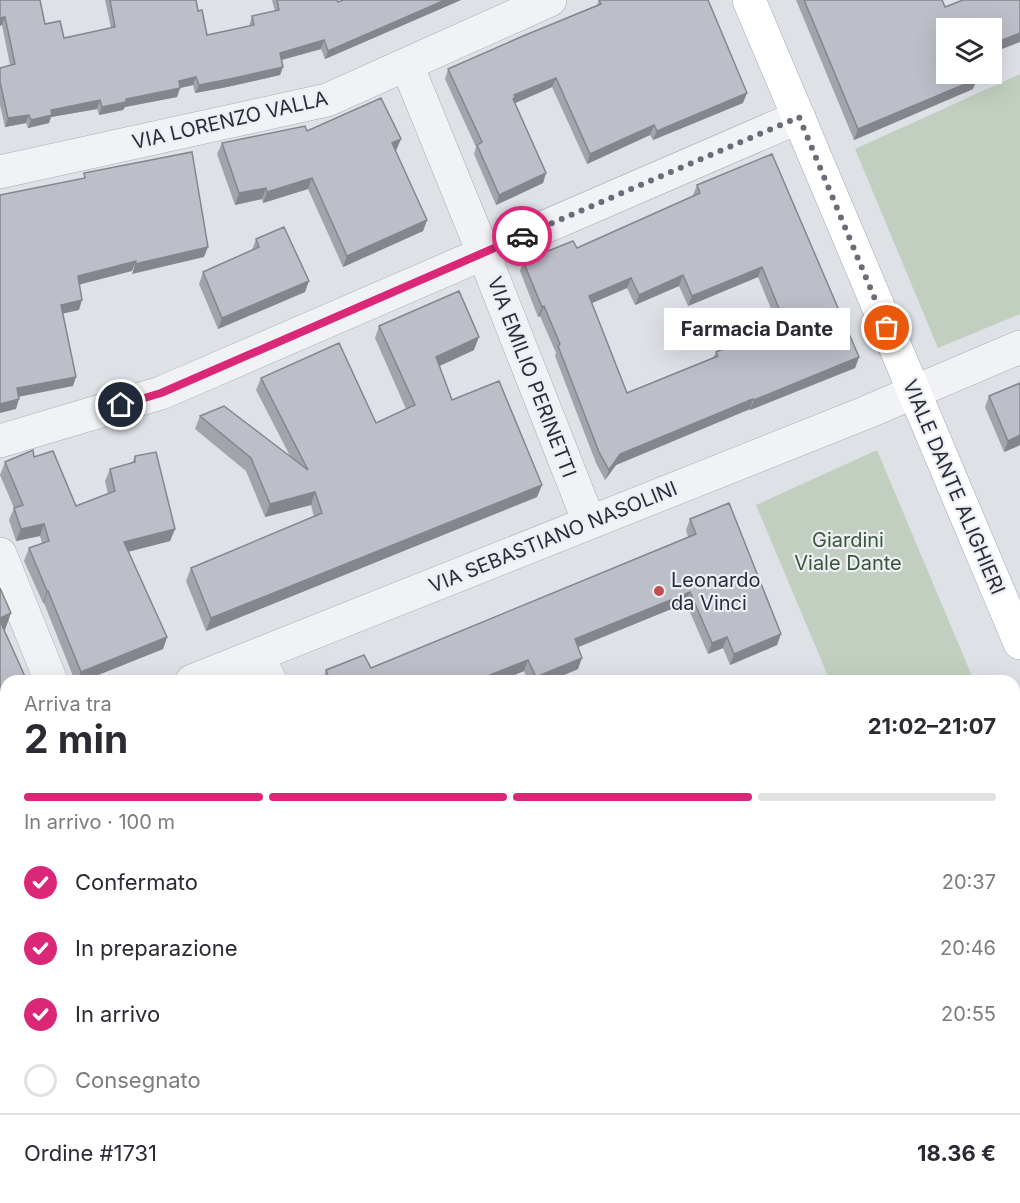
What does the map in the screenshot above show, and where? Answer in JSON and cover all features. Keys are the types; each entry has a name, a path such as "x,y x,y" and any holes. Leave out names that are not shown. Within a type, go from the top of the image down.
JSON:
{"main road":[{"name":"VIALE DANTE ALIGHIERI","path":"748,0 1020,643"}],"street":[{"name":"VIA LORENZO VALLA","path":"0,172 327,100 550,0"},
{"name":"VIA EMILIO PERINETTI","path":"407,65 589,522"},
{"path":"0,441 161,393 799,117"},
{"name":"VIA SEBASTIANO NASOLINI","path":"225,675 264,668 589,522 854,417 1020,347"},
{"path":"0,554 49,675"}],"green space":[{"path":"1020,74 1020,314 938,348 855,149"},
{"name":"Giardini Viale Dante","path":"877,450 971,675 827,675 756,505"}],"building":[{"path":"0,0 40,0 45,24 60,21 64,38 115,27 110,0 196,0 198,11 202,10 207,35 254,25 252,16 279,10 277,0 337,0 338,2 343,0 445,0 328,51 324,40 280,53 283,67 199,85 196,77 179,81 180,88 126,99 126,102 102,107 100,100 51,110 52,115 31,120 29,115 8,118 0,82 0,68 15,64 5,17 0,18"},
{"path":"599,0 708,0 747,93 657,131 654,125 590,154 556,78 514,95 513,99 546,173 499,195 477,145 482,142 448,69 601,4"},
{"path":"804,0 942,0 945,7 963,0 1020,0 1020,33 1002,40 1002,18 936,18 936,84 965,84 858,129"},
{"path":"381,98 401,139 392,143 427,220 347,256 312,178 267,192 266,188 239,193 222,143 305,126 307,131"},
{"path":"192,152 208,247 135,264 136,261 78,276 82,300 61,305 76,377 17,388 19,399 0,404 0,195 85,178 84,173"},
{"path":"772,154 859,357 620,454 609,470 599,452 558,346 560,344 523,261 573,241 577,248 700,193 697,185","holes":["762,267 785,323 716,352 718,356 627,393 589,296 631,278 639,295 683,275 692,296"]},
{"path":"284,227 309,281 222,318 203,272 259,247 256,239"},
{"path":"459,291 479,337 436,357 452,400 499,381 542,485 211,618 191,568 322,513 315,492 270,504 251,458 200,416 224,406 308,470 261,378 339,343 376,423 415,405 379,326"},
{"path":"1020,383 1020,435 1008,441 989,396"},
{"path":"33,450 34,457 53,451 76,506 115,491 110,469 135,462 135,456 156,452 175,529 124,542 167,637 81,672 29,548 49,541 44,524 21,529 14,508 23,505 5,462"},
{"path":"729,503 781,634 734,654 727,637 712,643 690,592 575,639 582,658 541,675 535,675 528,660 490,675 328,675 326,670 364,655 371,668 696,534 690,519"},
{"path":"0,588 11,613 0,618"},
{"path":"0,621 24,675 0,675"}],"way so far":[{"path":"522,236 799,117 887,328"}],"place":[{"name":"Farmacia Dante","path":"887,328"},
{"name":"Leonardo da Vinci","path":"659,591"}],"route":[{"path":"121,405 161,393 522,236"}]}
